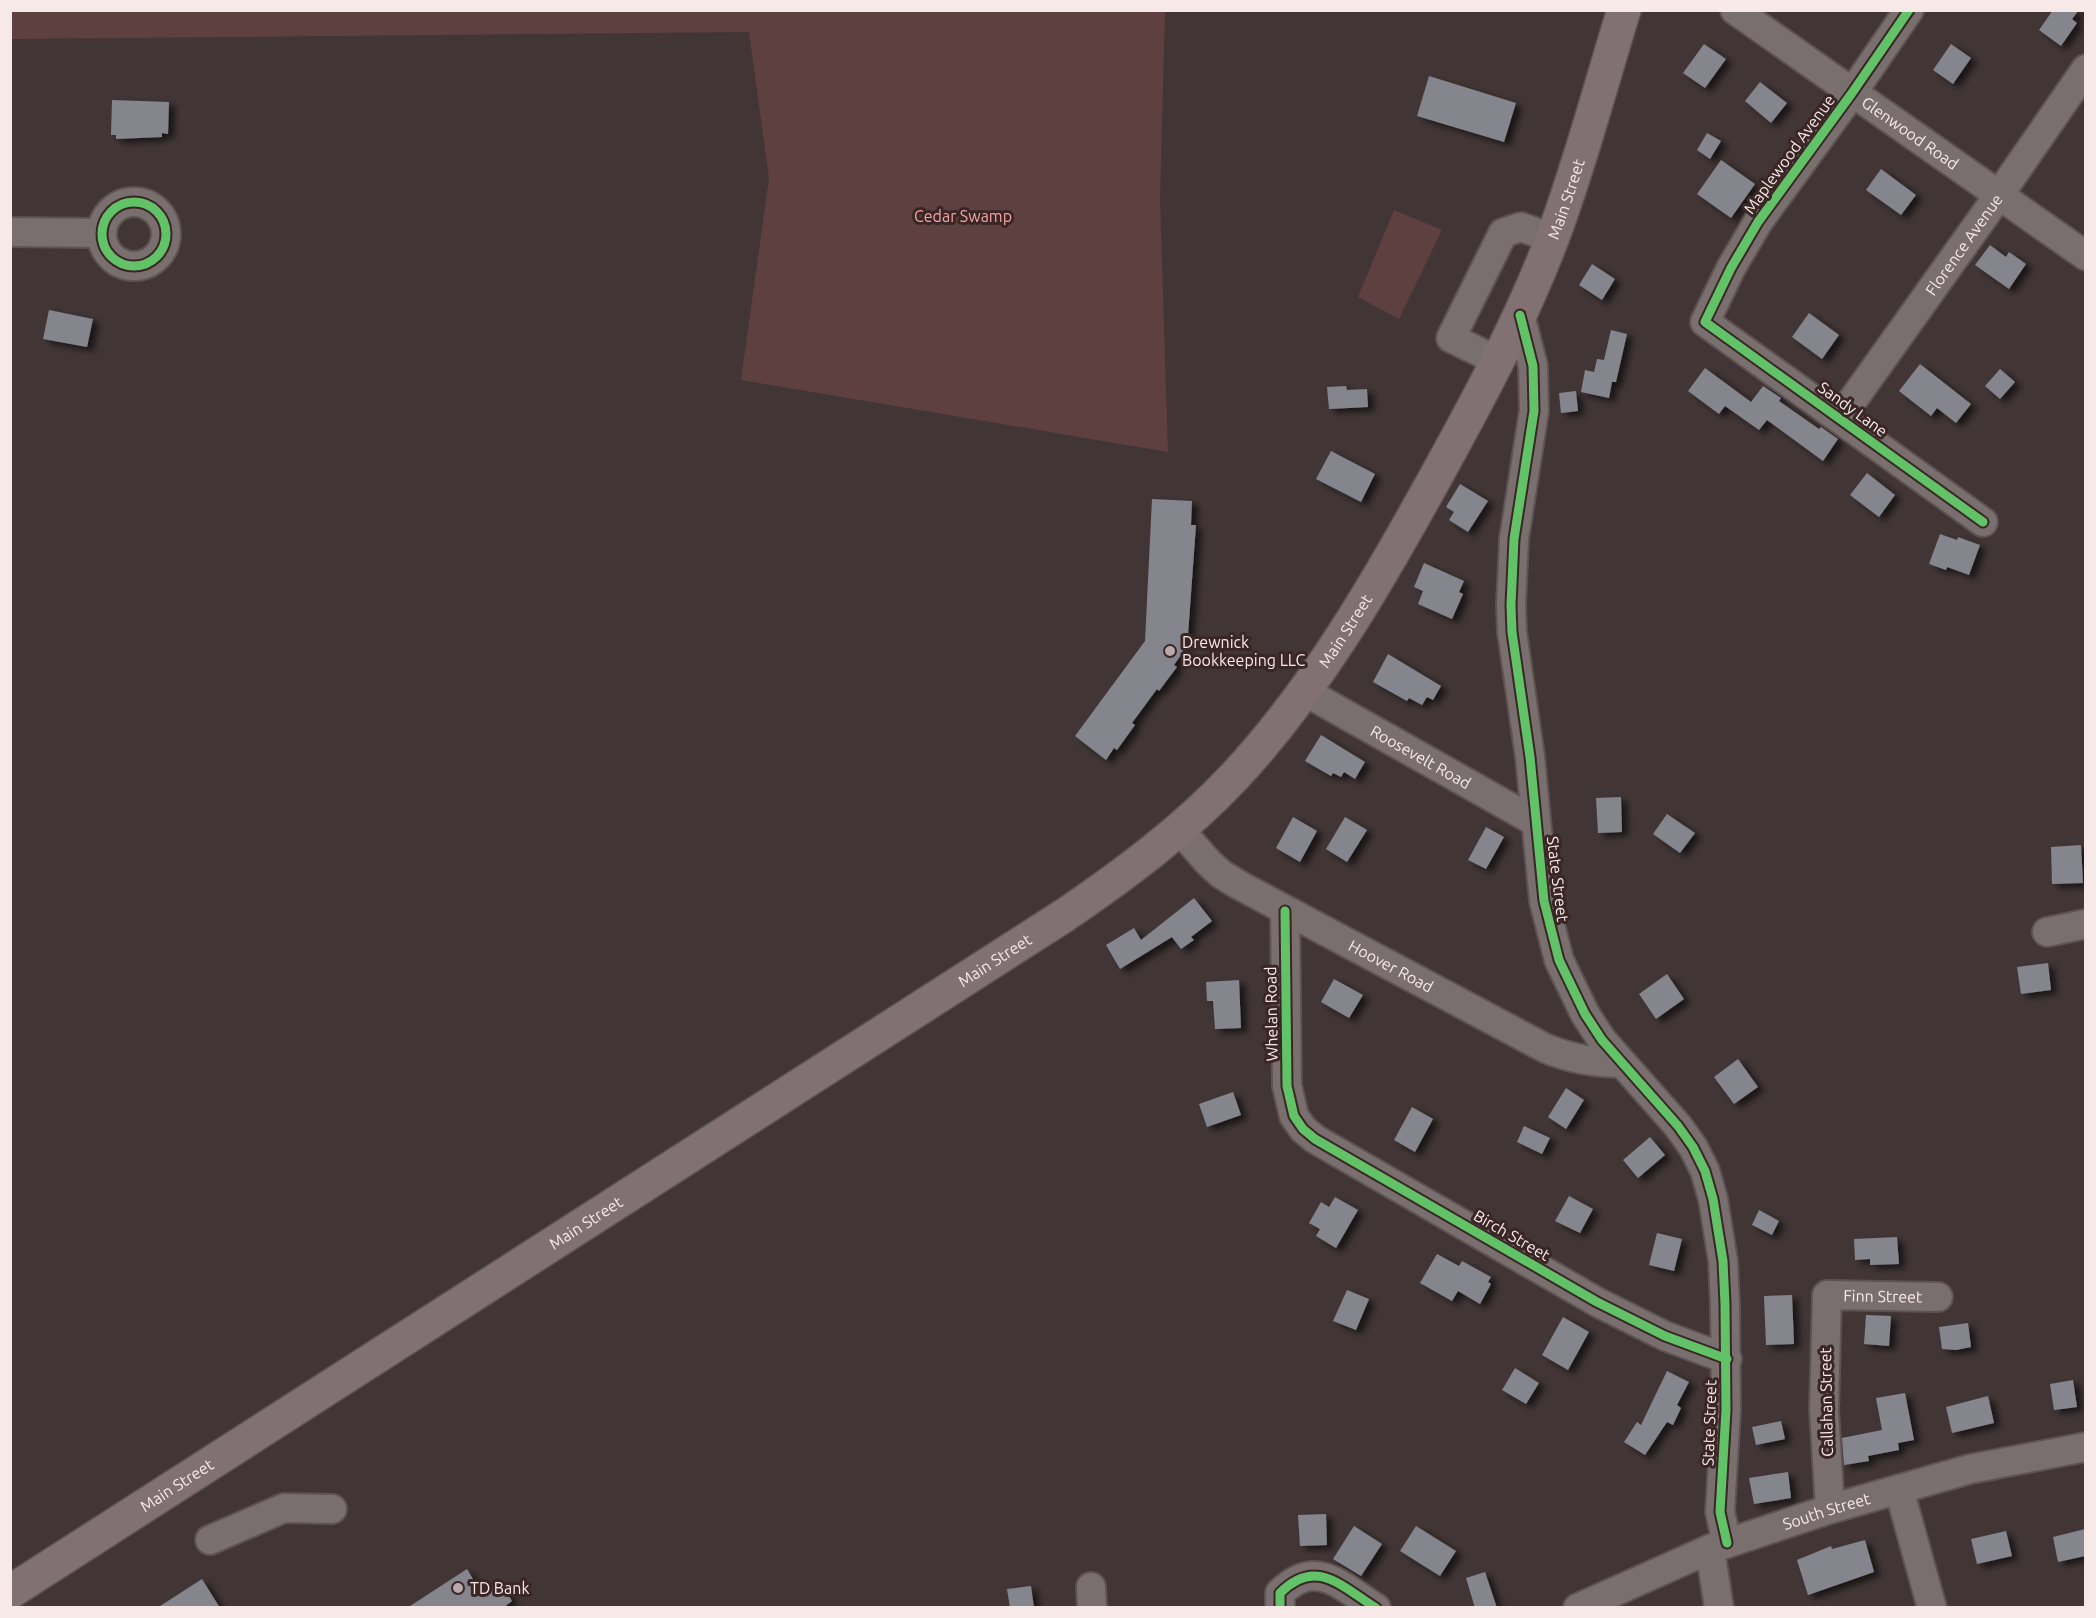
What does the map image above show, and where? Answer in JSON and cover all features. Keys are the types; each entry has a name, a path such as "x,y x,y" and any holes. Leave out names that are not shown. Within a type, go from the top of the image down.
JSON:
{"main road":[{"name":"Main Street","path":"10,1592 1065,915 1130,871 1179,829 1233,777 1304,691 1374,588 1498,361 1552,238 1624,10"}],"street":[{"name":"Glenwood Road","path":"1735,10 2085,256"},
{"name":"Maplewood Avenue","path":"1705,322 1743,244 1909,10"},
{"name":"Florence Avenue","path":"1840,418 1999,195 2085,69"},
{"path":"1498,361 1452,338 1503,233 1521,227 1552,238"},
{"path":"10,232 101,233"},
{"name":"State Street","path":"1520,315 1533,366 1534,411 1514,539 1512,632 1530,757 1544,901 1559,960 1585,1014 1602,1040 1678,1126 1693,1147 1705,1171 1713,1198 1723,1261 1727,1359 1718,1546 1719,1608"},
{"name":"Sandy Lane","path":"1705,322 1983,522"},
{"name":"Roosevelt Road","path":"1304,691 1536,822"},
{"name":"Hoover Road","path":"1179,829 1196,850 1221,874 1285,911 1545,1048 1582,1060 1622,1063"},
{"name":"Whelan Road","path":"1285,911 1287,1086 1294,1116"},
{"path":"2047,932 2085,924"},
{"name":"Birch Street","path":"1294,1116 1303,1129 1316,1139 1597,1302 1665,1336 1727,1359"},
{"name":"Finn Street","path":"1827,1295 1938,1297"},
{"name":"Callahan Street","path":"1827,1295 1824,1410 1830,1509"},
{"name":"South Street","path":"1578,1608 1718,1546 1830,1509 1970,1469 2085,1447"},
{"path":"1899,1489 1932,1608"},
{"path":"210,1540 284,1508 332,1509"},
{"path":"1280,1600 1290,1582 1309,1575 1321,1576 1376,1608"}],"green space":[{"name":"Cedar Swamp","path":"10,11 1165,11 1160,199 1168,452 741,380 769,178 749,32 11,39"},
{"path":"1394,210 1442,230 1399,319 1358,297"}],"building":[{"path":"2053,10 2079,10 2072,19 2077,23 2061,46 2039,30"},
{"path":"1704,44 1726,59 1705,88 1683,73"},
{"path":"1951,44 1971,58 1953,84 1933,70"},
{"path":"1429,76 1516,103 1504,142 1417,116"},
{"path":"1760,82 1787,103 1771,123 1745,101"},
{"path":"112,100 169,102 168,134 162,133 162,137 116,139 116,135 111,135"},
{"path":"1707,133 1721,141 1710,159 1697,150"},
{"path":"1721,160 1755,184 1731,218 1697,194"},
{"path":"1881,169 1916,195 1901,215 1866,190"},
{"path":"1990,245 2006,257 2009,252 2026,264 2009,289 1975,265"},
{"path":"1592,264 1615,279 1602,300 1579,285"},
{"path":"49,310 93,319 87,347 43,339"},
{"path":"1809,313 1839,335 1822,359 1792,337"},
{"path":"1611,330 1627,334 1616,382 1612,382 1609,398 1581,392 1585,370 1594,372 1597,359 1604,360"},
{"path":"1920,364 1971,404 1956,423 1937,408 1931,416 1899,391"},
{"path":"1705,368 1751,402 1763,386 1781,398 1779,401 1819,429 1821,427 1838,439 1823,461 1767,420 1759,430 1725,406 1719,414 1688,391"},
{"path":"2000,369 2015,382 2000,399 1985,386"},
{"path":"1346,386 1347,390 1367,389 1368,407 1329,409 1327,387"},
{"path":"1576,391 1578,411 1561,413 1559,393"},
{"path":"1331,451 1375,474 1361,502 1316,479"},
{"path":"1867,473 1895,495 1879,517 1850,495"},
{"path":"1460,484 1488,501 1468,532 1449,520 1454,512 1446,507"},
{"path":"1152,499 1192,501 1191,525 1196,525 1188,635 1184,635 1183,652 1174,665 1177,667 1159,691 1157,689 1132,723 1135,725 1117,750 1114,748 1106,760 1075,736 1145,641"},
{"path":"1940,534 1957,540 1958,537 1980,545 1969,575 1947,567 1946,570 1929,564"},
{"path":"1424,563 1464,581 1459,592 1463,594 1452,619 1418,604 1423,591 1414,587"},
{"path":"1388,654 1441,686 1433,700 1427,697 1422,705 1409,698 1407,701 1373,682"},
{"path":"1321,735 1365,762 1355,779 1344,772 1341,777 1333,773 1331,776 1305,761"},
{"path":"1621,797 1622,832 1598,833 1596,798"},
{"path":"1667,814 1695,833 1680,853 1653,834"},
{"path":"1293,817 1317,831 1300,862 1276,848"},
{"path":"1345,817 1367,830 1347,862 1326,849"},
{"path":"1486,827 1504,837 1486,869 1468,860"},
{"path":"2081,845 2083,883 2052,884 2051,847"},
{"path":"1194,898 1212,921 1191,937 1194,940 1181,949 1172,937 1120,969 1106,945 1134,928 1141,940"},
{"path":"2048,963 2051,990 2021,994 2017,967"},
{"path":"1667,974 1684,999 1656,1019 1639,994"},
{"path":"1334,979 1363,995 1349,1018 1321,1002"},
{"path":"1239,980 1241,1028 1215,1029 1213,1001 1207,1001 1206,982"},
{"path":"1738,1059 1758,1087 1734,1104 1714,1077"},
{"path":"1566,1088 1584,1100 1566,1129 1548,1117"},
{"path":"1233,1092 1241,1115 1207,1127 1199,1104"},
{"path":"1412,1107 1433,1119 1415,1152 1394,1140"},
{"path":"1524,1126 1550,1138 1542,1154 1517,1142"},
{"path":"1650,1137 1665,1155 1638,1178 1623,1160"},
{"path":"1569,1196 1593,1209 1580,1233 1555,1221"},
{"path":"1335,1197 1358,1210 1336,1248 1316,1236 1320,1229 1309,1223 1321,1202 1329,1207"},
{"path":"1759,1210 1779,1221 1772,1235 1752,1225"},
{"path":"1657,1233 1682,1239 1674,1271 1649,1265"},
{"path":"1897,1237 1899,1264 1870,1265 1870,1259 1855,1260 1854,1239"},
{"path":"1437,1254 1459,1266 1462,1261 1491,1277 1488,1282 1491,1284 1480,1304 1458,1291 1452,1301 1420,1283"},
{"path":"1347,1290 1369,1299 1356,1330 1333,1321"},
{"path":"1792,1295 1794,1344 1766,1345 1764,1296"},
{"path":"1866,1315 1891,1316 1889,1346 1864,1344"},
{"path":"1563,1317 1589,1332 1568,1370 1542,1355"},
{"path":"1968,1323 1971,1347 1956,1350 1942,1349 1939,1327"},
{"path":"1515,1368 1539,1383 1526,1404 1502,1390"},
{"path":"1667,1371 1689,1382 1677,1405 1681,1408 1673,1425 1667,1422 1645,1455 1624,1442 1637,1422 1641,1425"},
{"path":"2073,1380 2077,1407 2054,1410 2050,1384"},
{"path":"1905,1393 1914,1440 1898,1443 1899,1450 1868,1456 1869,1461 1844,1465 1842,1438 1882,1430 1876,1398"},
{"path":"1988,1396 1994,1423 1952,1433 1946,1407"},
{"path":"1781,1421 1785,1439 1756,1445 1752,1427"},
{"path":"1788,1472 1791,1498 1754,1504 1749,1478"},
{"path":"1326,1514 1327,1545 1300,1546 1298,1515"},
{"path":"1354,1526 1382,1544 1361,1576 1333,1559"},
{"path":"1416,1526 1456,1551 1440,1576 1400,1551"},
{"path":"2085,1529 2085,1556 2058,1562 2053,1537"},
{"path":"2006,1531 2012,1556 1977,1564 1971,1539"},
{"path":"1865,1540 1874,1572 1808,1595 1797,1560 1831,1546 1832,1549"},
{"name":"TD Bank","path":"467,1569 482,1594 500,1582 512,1601 503,1608 407,1608"},
{"path":"1485,1572 1497,1608 1475,1608 1466,1578"},
{"path":"202,1579 220,1608 157,1608"},
{"path":"1031,1586 1034,1608 1010,1608 1007,1589"}],"cycle path":[{"path":"1909,10 1758,222 1731,268 1705,322 1983,522"},
{"path":"128,202 140,202 157,211 164,222 166,234 164,246 157,257 140,266 128,266 116,261 107,252 102,240 102,228 107,216 116,207 128,202"},
{"path":"1520,315 1533,366 1534,411 1514,539 1512,632 1530,757 1544,901 1559,960 1585,1014 1602,1040 1678,1126 1693,1147 1705,1171 1713,1199 1723,1261 1725,1304 1726,1410 1720,1512 1727,1543"},
{"path":"1285,911 1287,1086 1294,1116 1303,1129 1315,1139 1597,1302 1665,1336 1727,1359"},
{"path":"1280,1608 1280,1593 1293,1582 1305,1577 1317,1576 1340,1584 1376,1608"}],"place":[{"name":"Drewnick Bookkeeping LLC","path":"1170,651"},
{"name":"TD Bank","path":"458,1588"}]}
